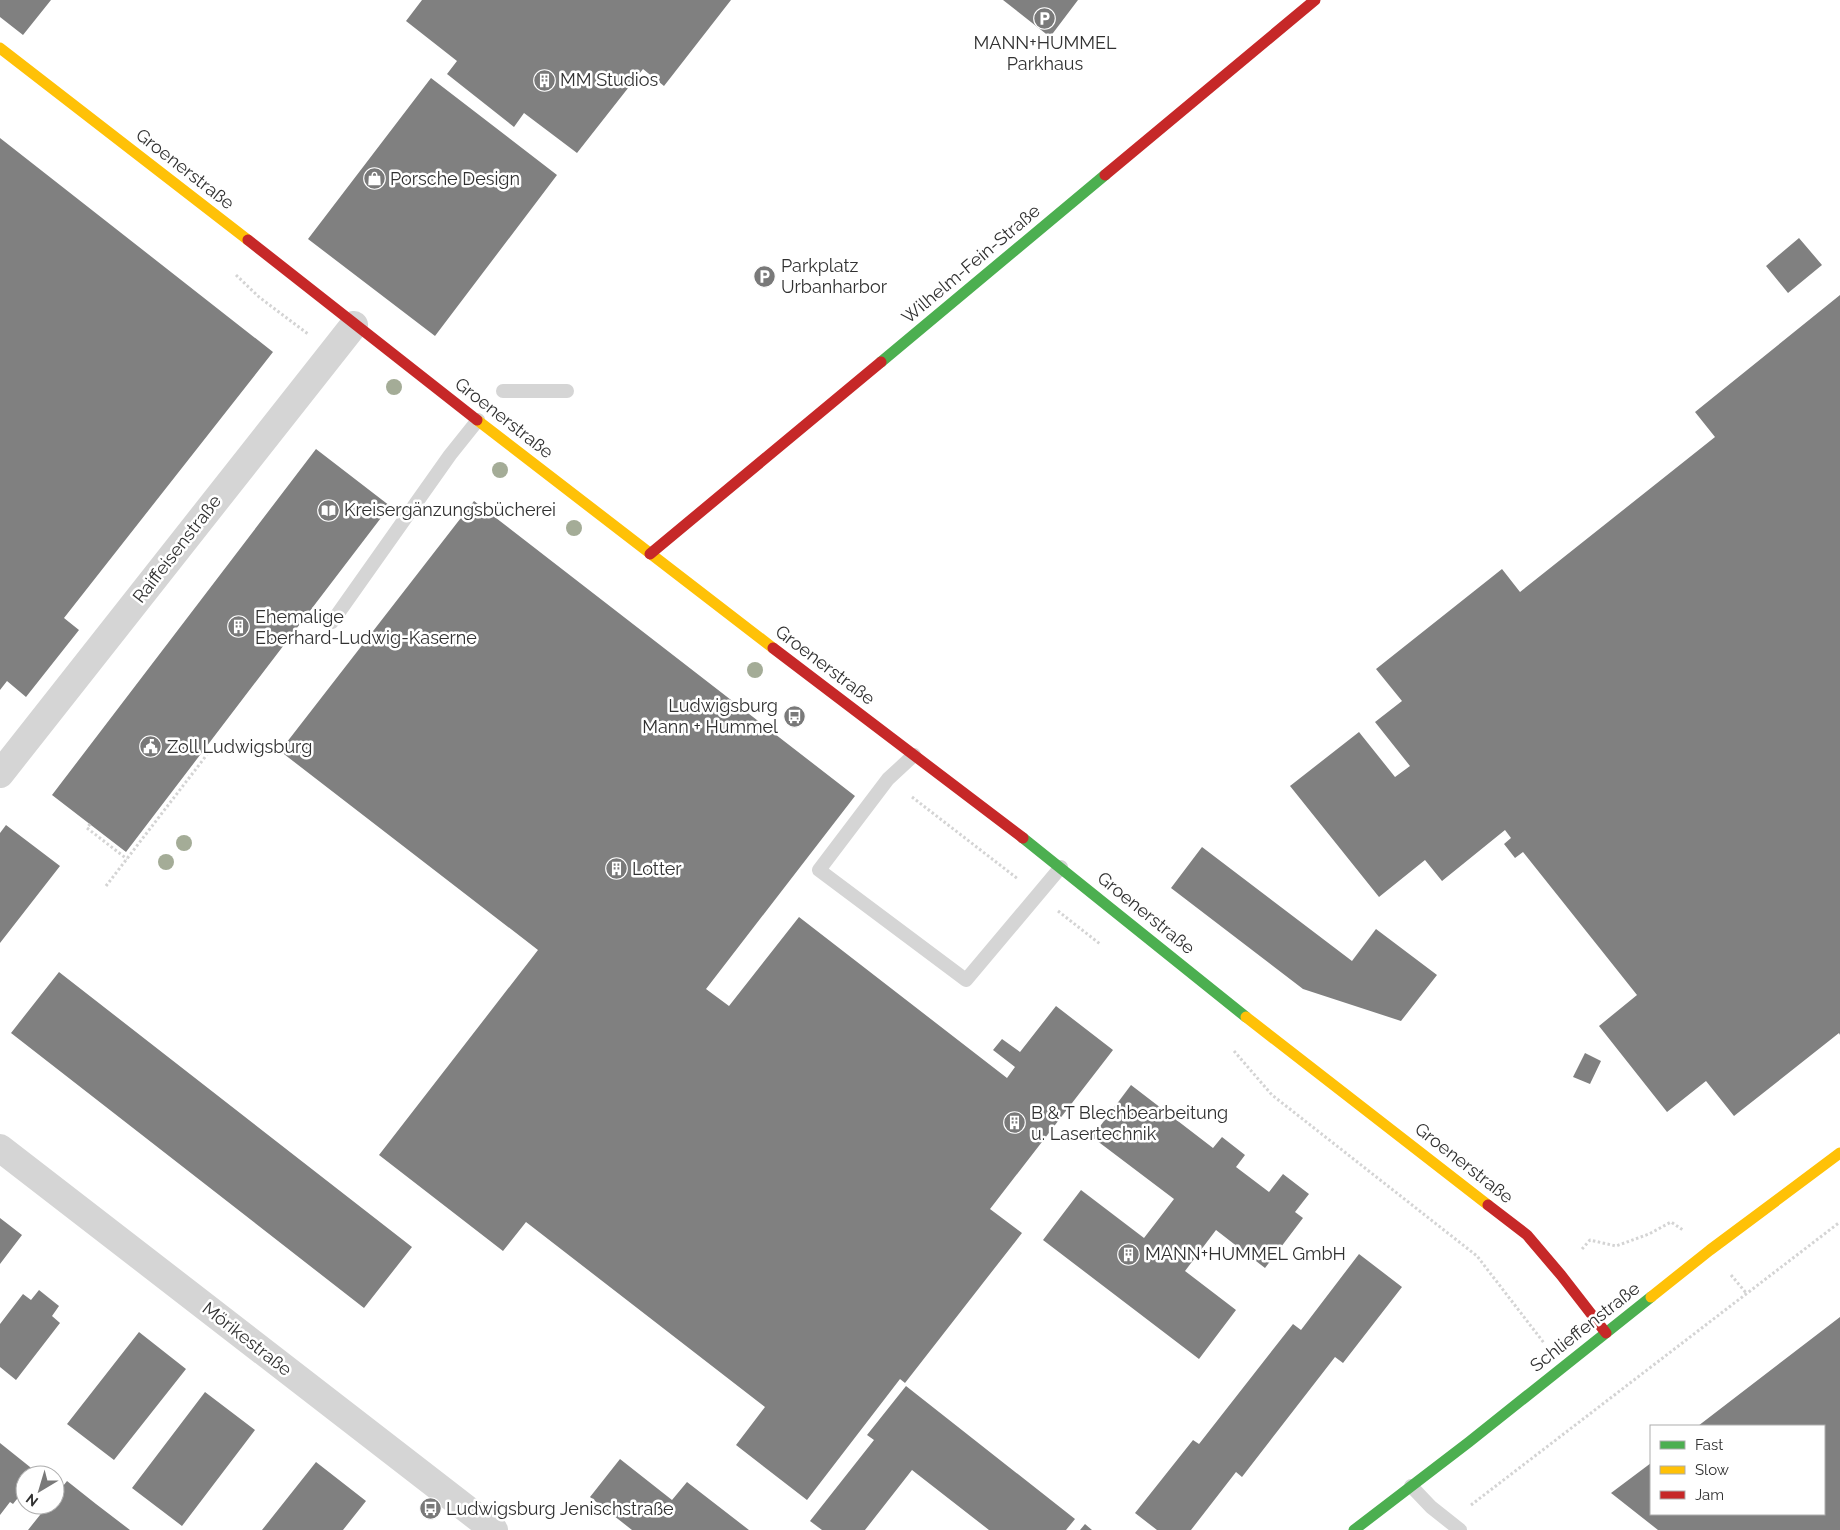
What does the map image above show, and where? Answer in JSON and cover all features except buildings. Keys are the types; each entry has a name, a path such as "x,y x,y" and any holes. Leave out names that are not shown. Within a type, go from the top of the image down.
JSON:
{"street":[{"name":"Wilhelm-Fein-Straße","path":"650,554 1315,0"},
{"name":"Groenerstraße","path":"0,48 650,554 1061,867 1278,1042 1527,1234 1606,1333"},
{"name":"Raiffeisenstraße","path":"0,774 354,325"},
{"name":"Mörikestraße","path":"0,1148 494,1530"},
{"name":"Schlieffenstraße","path":"1354,1530 1710,1250 1840,1153"}],"lane":[{"path":"504,391 567,391"},
{"path":"332,622 457,446 478,420"},
{"path":"914,755 888,779 819,870 966,980 1061,867"},
{"path":"1411,1486 1431,1507 1454,1526"}],"path":[{"path":"106,886 209,752 205,748"},
{"path":"888,779 1107,949"},
{"path":"156,812 160,815"},
{"path":"90,824 87,828 127,859"},
{"path":"1229,1046 1272,1095 1477,1256 1532,1328"},
{"path":"1454,1526 1840,1222"}],"traffic: fast":[{"path":"881,362 1105,175"},
{"path":"1023,838 1246,1017"},
{"path":"1354,1530 1469,1442 1651,1297"}],"traffic: slow":[{"path":"0,48 248,240"},
{"path":"477,420 773,648"},
{"path":"1246,1017 1488,1205"},
{"path":"1651,1297 1710,1250 1840,1153"}],"traffic: jam":[{"path":"1105,175 1315,0"},
{"path":"248,240 477,420"},
{"path":"650,554 881,362"},
{"path":"773,648 1023,838"},
{"path":"1488,1205 1527,1235 1606,1333"}],"place":[{"name":"MANN+HUMMEL Parkhaus","path":"1045,18"},
{"name":"MM Studios","path":"544,80"},
{"name":"Porsche Design","path":"374,179"},
{"name":"Parkplatz Urbanharbor","path":"765,276"},
{"name":"Kreisergänzungsbücherei","path":"328,510"},
{"name":"Ehemalige Eberhard-Ludwig-Kaserne","path":"239,627"},
{"name":"Ludwigsburg Mann + Hummel","path":"794,716"},
{"name":"Zoll Ludwigsburg","path":"151,747"},
{"name":"Lotter","path":"616,869"},
{"name":"B & T Blechbearbeitung u. Lasertechnik","path":"1015,1123"},
{"name":"MANN+HUMMEL GmbH","path":"1129,1254"},
{"name":"Ludwigsburg Jenischstraße","path":"430,1509"}]}
